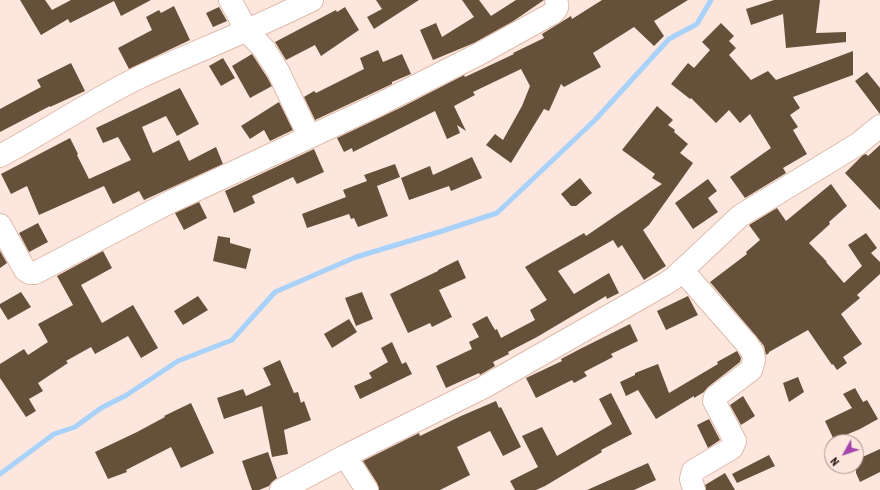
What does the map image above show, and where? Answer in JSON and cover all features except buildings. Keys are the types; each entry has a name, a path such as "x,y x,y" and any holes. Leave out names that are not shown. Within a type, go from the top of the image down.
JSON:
{"street":[{"path":"230,0 247,31 264,49 278,71 309,136"},
{"path":"0,156 134,80 247,31 312,0"},
{"path":"0,225 25,270 30,273 35,272 170,202 378,105 479,54 553,13 557,9 558,5 556,0"},
{"path":"282,490 345,456 484,387 665,284 740,216 858,144 880,126"},
{"path":"682,270 747,344 753,353 754,360 751,370 715,397 714,401 735,441 732,448 693,471 691,479 694,490"},
{"path":"345,456 367,490"}],"waterway":[{"path":"0,474 54,434 75,427 101,408 125,396 178,361 232,340 275,292 356,257 497,213 595,120 669,39 697,24 711,0"}]}
